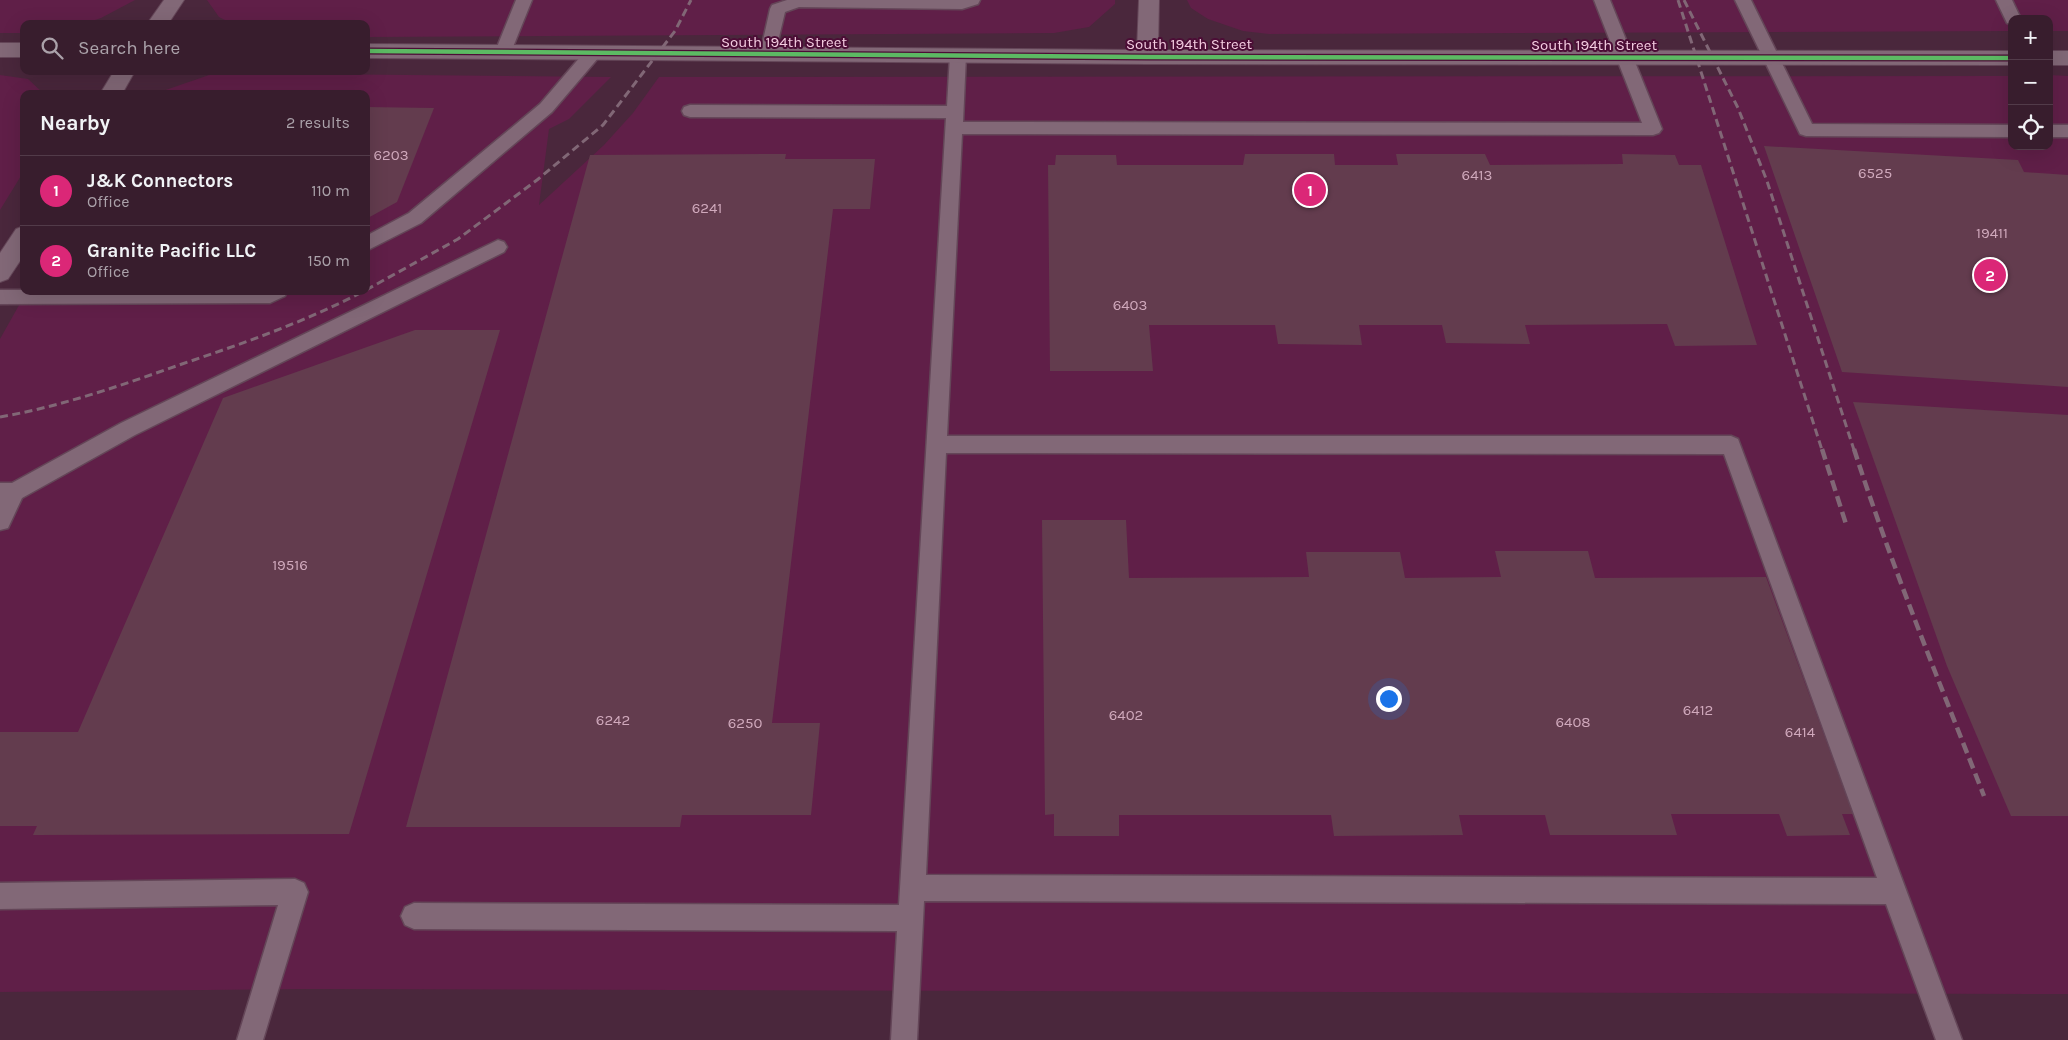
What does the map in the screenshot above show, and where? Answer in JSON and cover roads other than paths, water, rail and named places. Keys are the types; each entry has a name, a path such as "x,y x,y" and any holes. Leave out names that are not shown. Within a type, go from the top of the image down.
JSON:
{"street":[{"path":"160,20 174,0"},
{"path":"1147,57 1149,0"},
{"path":"0,50 20,50"},
{"name":"South 194th Street","path":"370,52 1147,57 2008,58"},
{"path":"2053,58 2068,58"},
{"path":"113,90 123,75"},
{"path":"0,273 20,241"}],"lane":[{"path":"503,52 524,0"},
{"path":"768,54 778,10 797,2 962,4 972,0"},
{"path":"690,111 954,120 1653,129 1602,0"},
{"path":"1743,0 1806,130 2008,131"},
{"path":"2004,0 2011,15"},
{"path":"370,242 415,218 546,108 593,53"},
{"path":"904,1040 958,55"},
{"path":"2053,131 2068,131"},
{"path":"0,521 8,492 128,429 498,248"},
{"path":"0,296 58,295"},
{"path":"193,295 272,295"},
{"path":"937,444 1731,445 1949,1040"},
{"path":"912,888 1894,891"},
{"path":"0,896 295,892 250,1040"},
{"path":"414,916 910,918"}],"railway":[{"path":"370,288 458,239 537,180 603,125 675,31 691,0"},
{"path":"1678,0 1822,450"},
{"path":"1684,0 1738,108 1767,181 1854,450"},
{"path":"0,417 47,407 137,380 251,340 297,322 356,295"},
{"path":"1822,449 1846,524"},
{"path":"1854,449 1900,580 1984,796"}],"place":[{"name":"J&K Connectors","path":"1310,190"},
{"name":"Granite Pacific LLC","path":"1990,275"}]}
